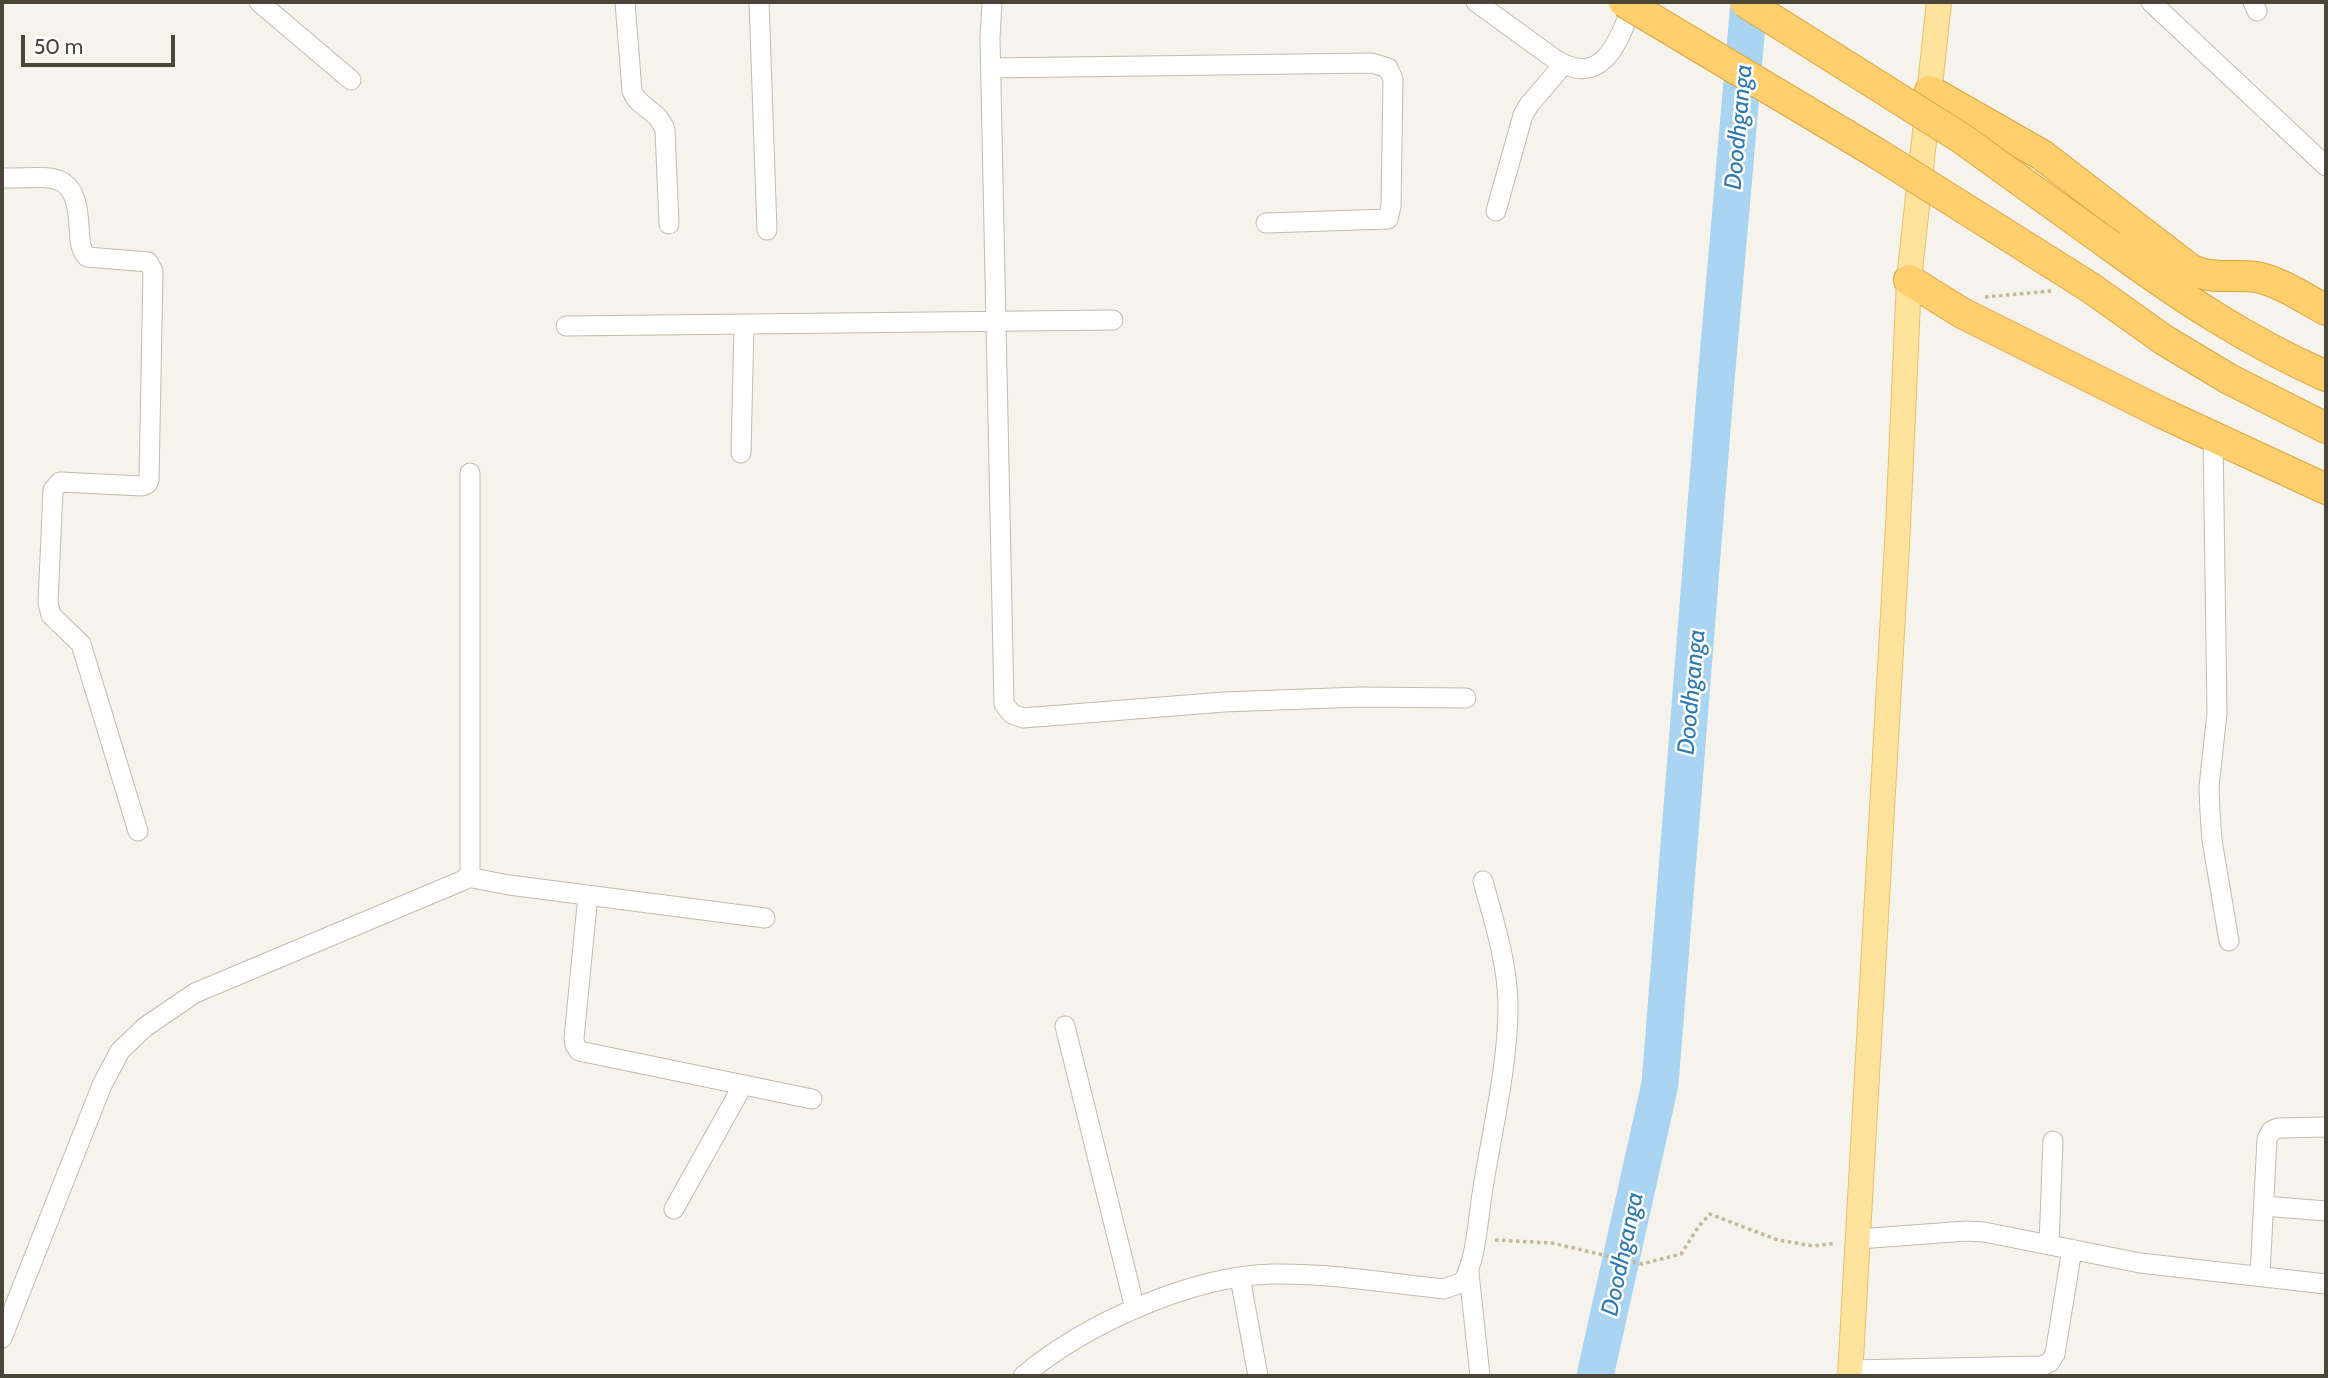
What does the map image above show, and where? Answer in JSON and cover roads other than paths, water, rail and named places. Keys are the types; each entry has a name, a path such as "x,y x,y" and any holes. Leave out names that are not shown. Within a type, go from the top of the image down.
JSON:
{"highway":[{"path":"1625,2 1878,154 2091,288 2164,340 2230,379 2326,428"},
{"path":"1745,2 1961,138 2177,294 2235,331 2326,376"},
{"path":"1930,91 2042,155 2190,269 2201,275 2255,277 2274,282 2326,310"},
{"path":"1909,280 1962,313 2213,437 2326,489"}],"main road":[{"path":"1851,1373 1909,280 1939,2"}],"street":[{"path":"259,2 351,80"},
{"path":"625,2 632,91 635,99 662,120 665,130 668,224"},
{"path":"759,2 767,230"},
{"path":"992,2 995,320 1004,704 1012,713 1023,719 1224,702 1360,697 1466,698"},
{"path":"1476,2 1563,65 1580,69 1603,61 1615,48 1634,2"},
{"path":"2151,2 2326,166"},
{"path":"991,68 1359,63 1372,63 1388,68 1393,79 1391,214 1388,219 1265,223"},
{"path":"1496,211 1523,115 1563,65"},
{"path":"2,178 53,179 66,183 78,206 80,243 87,257 148,262 153,271 149,480 142,486 60,482 56,485 53,490 48,603 51,615 81,644 138,831"},
{"path":"566,326 1112,320"},
{"path":"740,453 744,325"},
{"path":"2213,437 2217,713 2209,787 2211,840 2229,941"},
{"path":"467,877 471,860 470,473"},
{"path":"2,1338 102,1085 120,1051 145,1027 195,993 467,877 765,918"},
{"path":"1480,1376 1469,1273 1505,1051 1508,1007 1506,970 1483,881"},
{"path":"588,895 574,1038 579,1051 812,1099"},
{"path":"1065,1026 1135,1308"},
{"path":"674,1209 743,1085"},
{"path":"2260,1275 2267,1139 2271,1131 2278,1128 2326,1127"},
{"path":"2049,1244 2053,1141"},
{"path":"2264,1206 2326,1211"},
{"path":"1859,1239 1966,1231 2005,1235 2140,1263 2326,1284"},
{"path":"1851,1373 2042,1367 2050,1362 2055,1354 2072,1249"},
{"path":"1023,1376 1093,1327 1135,1308 1240,1277 1273,1274 1307,1276 1444,1289 1464,1282 1469,1273"},
{"path":"1240,1277 1258,1376"}],"waterway":[{"name":"Doodhganga","path":"1595,1376 1660,1084 1749,2"}]}
